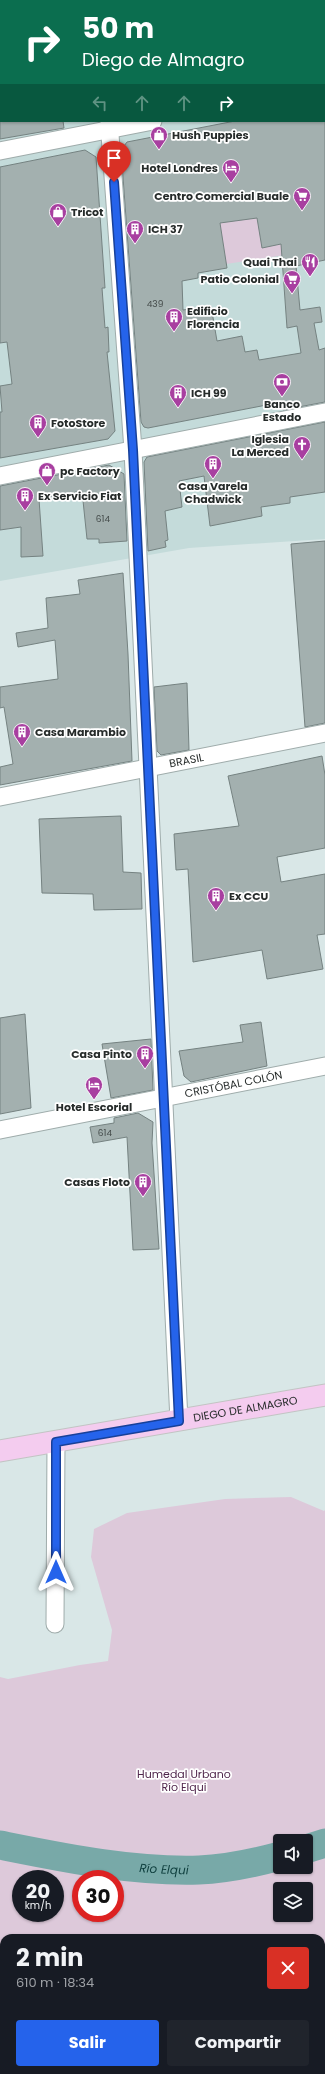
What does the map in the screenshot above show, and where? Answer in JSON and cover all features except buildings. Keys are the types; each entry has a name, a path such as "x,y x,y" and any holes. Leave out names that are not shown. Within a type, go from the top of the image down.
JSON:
{"main road":[{"name":"DIEGO DE ALMAGRO","path":"0,1451 325,1395"}],"street":[{"path":"0,151 110,125 142,122"},
{"path":"110,125 133,450 179,1421"},
{"path":"0,476 325,412"},
{"name":"BRASIL","path":"0,797 325,732"},
{"name":"CRISTÓBAL COLÓN","path":"0,1130 325,1066"},
{"path":"55,1624 56,1442"}],"shaded area":[{"path":"0,122 325,122 325,539 189,548 0,581"}],"green space":[{"path":"257,217 262,247 283,244 285,255 226,264 220,223"},
{"name":"Humedal Urbano Río Elqui","path":"291,1497 324,1511 325,1510 325,1934 0,1934 0,1677 8,1679 108,1661 112,1630 91,1557 94,1529 127,1513 225,1499"}],"waterway":[{"name":"Río Elqui","path":"313,1847 325,1843"},
{"name":"Río Elqui","path":"0,1845 49,1855 149,1869 199,1870 230,1867 273,1858"}],"place":[{"name":"Hush Puppies","path":"159,150"},
{"name":"Hotel Londres","path":"231,183"},
{"name":"Centro Comercial Buale","path":"302,211"},
{"name":"Tricot","path":"58,227"},
{"name":"ICH 37","path":"135,244"},
{"name":"Quai Thai","path":"310,277"},
{"name":"Patio Colonial","path":"292,294"},
{"name":"Edificio Florencia","path":"174,332"},
{"name":"Banco Estado","path":"282,397"},
{"name":"ICH 99","path":"178,408"},
{"name":"FotoStore","path":"38,438"},
{"name":"Iglesia La Merced","path":"302,460"},
{"name":"Casa Varela Chadwick","path":"213,479"},
{"name":"pc Factory","path":"47,486"},
{"name":"Ex Servicio Fiat","path":"25,511"},
{"name":"Casa Marambio","path":"22,747"},
{"name":"Ex CCU","path":"216,911"},
{"name":"Casa Pinto","path":"145,1069"},
{"name":"Hotel Escorial","path":"94,1100"},
{"name":"Casas Floto","path":"143,1197"}],"route":[{"path":"56,1572 56,1442 179,1421 133,450 114,182"}]}
